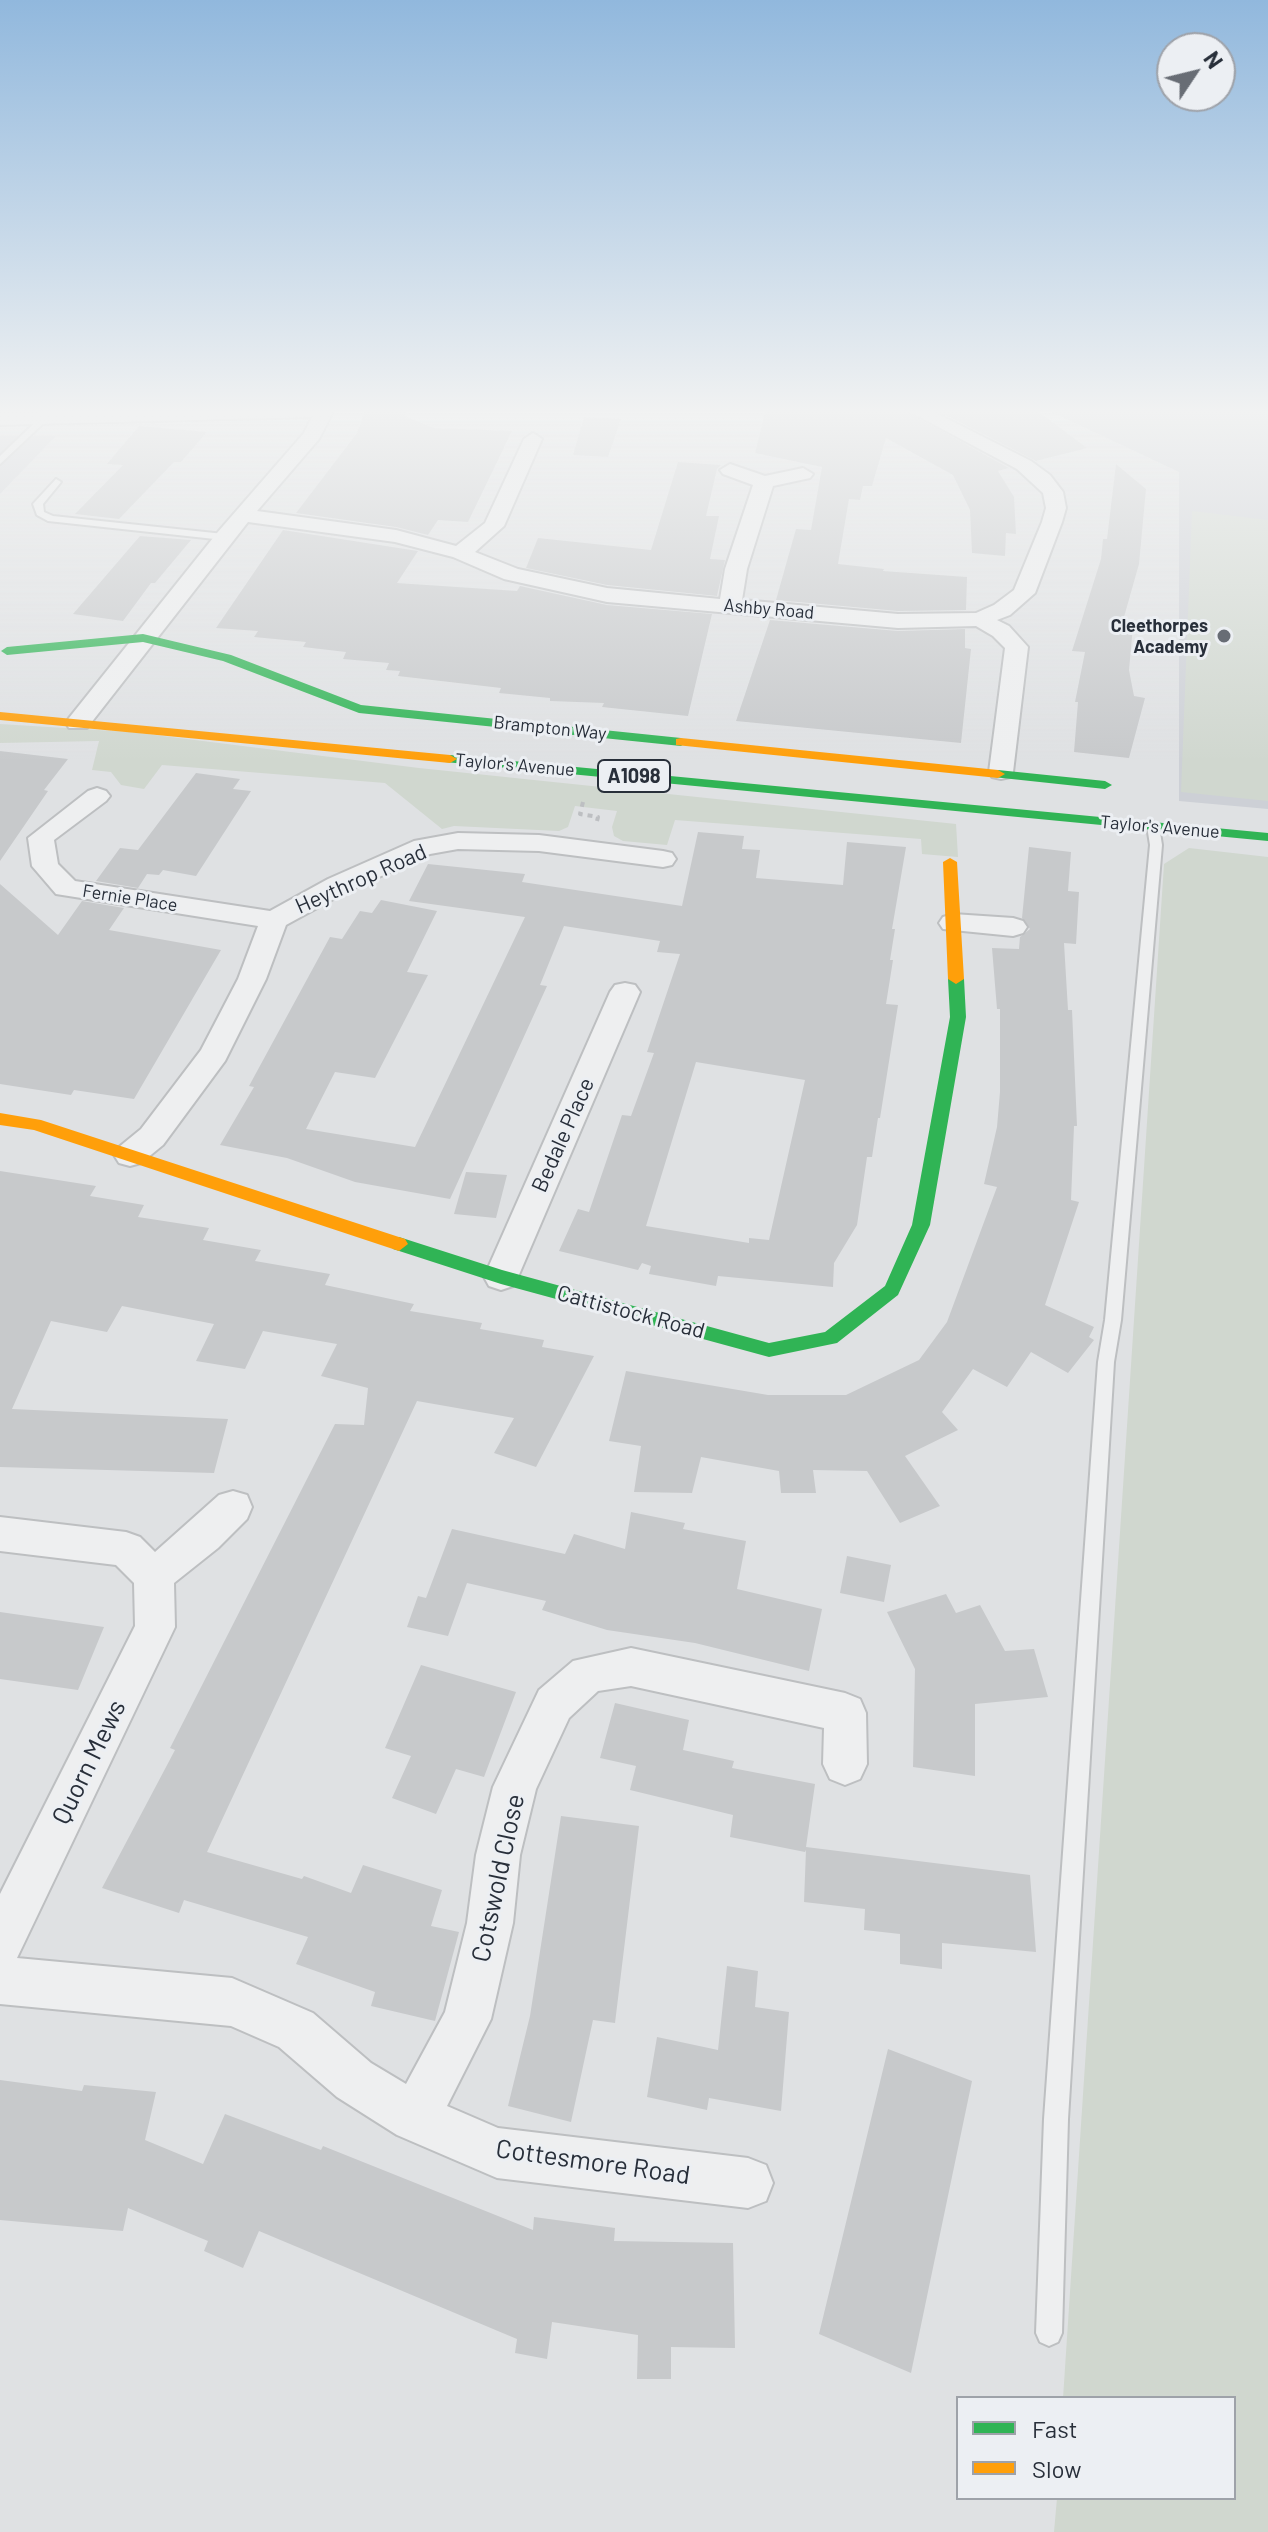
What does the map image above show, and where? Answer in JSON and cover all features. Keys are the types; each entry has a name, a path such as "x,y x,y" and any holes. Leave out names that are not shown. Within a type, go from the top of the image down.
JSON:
{"street":[{"path":"78,723 233,526"},
{"name":"Ashby Road","path":"325,526 382,534 460,553 512,574 607,595 898,621 944,622 980,619 1002,610 1024,593 1050,526"},
{"path":"460,553 494,526"},
{"path":"730,605 736,569 750,526"},
{"path":"980,619 1001,631 1017,647 1001,772"},
{"name":"Brampton Way","path":"7,651 143,638 227,658 359,709 1105,785"},
{"name":"Taylor's Avenue","path":"0,716 1268,837"},
{"name":"Fernie Place","path":"97,796 41,838 45,866 66,888 274,920"},
{"name":"Heythrop Road","path":"130,1155 152,1137 214,1054 252,979 274,920 338,885 423,847 458,841 497,840 663,859"},
{"name":"Cattistock Road","path":"0,1119 35,1124 501,1277 769,1350 830,1338 892,1290 921,1225 958,1017 950,862"},
{"path":"953,923 1013,927"},
{"name":"Bedale Place","path":"501,1277 625,992"},
{"path":"0,1534 126,1549 154,1576 204,1536 233,1507"},
{"name":"Quorn Mews","path":"0,1943 155,1627 154,1576"},
{"name":"Cotswold Close","path":"415,2117 467,2019 490,1923 498,1855 515,1787 554,1704 588,1674 631,1667 845,1713 845,1764"},
{"name":"Cottesmore Road","path":"0,1980 232,2002 296,2030 354,2080 415,2117 497,2153 748,2183"}],"lane":[{"path":"120,526 224,537"},
{"path":"1049,2333 1056,2119 1103,1409 1156,845 1153,826"}],"path":[{"path":"585,849 598,817 580,814 586,793"}],"shaded area":[{"name":"Cleethorpes Academy","path":"1179,526 1268,526 1268,809 1179,801"},
{"path":"1191,526 1268,526 1268,801 1181,792"},
{"path":"0,724 131,732 419,768 956,824 958,857 922,854 921,839 675,820 667,845 623,841 614,836 612,827 617,811 575,806 568,827 559,831 454,826 442,829 385,783 162,765 144,789 121,785 111,772 92,770 99,741 0,743"},
{"path":"1189,848 1268,857 1268,2532 1054,2532 1057,2500 1236,2500 1236,2396 1063,2396 1164,864"}],"building":[{"path":"390,526 434,526 428,535"},
{"path":"658,526 717,526 710,559 725,560 717,596 607,585 526,568 538,538 651,550"},
{"path":"812,526 844,526 838,564 883,571 967,577 966,610 898,611 776,600 796,529 811,530"},
{"path":"971,526 1016,526 1016,534 1006,533 1005,556 972,553"},
{"path":"1109,526 1143,526 1139,564 1122,624 1133,626 1129,670 1134,696 1145,698 1129,758 1074,752 1078,702 1075,702 1085,652 1072,651 1101,559 1103,539 1107,539"},
{"path":"283,530 418,551 397,583 517,591 520,586 607,605 712,614 688,716 602,707 604,703 550,701 550,698 499,693 501,688 398,676 400,671 386,670 389,663 343,659 346,652 303,647 306,642 254,637 258,631 216,628"},
{"path":"140,536 191,540 155,583 151,583 123,621 73,614"},
{"path":"770,620 898,631 965,629 965,648 971,649 961,743 736,721"},
{"path":"0,751 68,759 44,790 48,791 0,861"},
{"path":"196,773 240,779 233,789 251,791 196,876 163,870 159,875 147,874 138,888 96,881 120,848 138,850"},
{"path":"698,832 744,836 742,849 760,850 756,878 843,885 847,842 906,847 892,929 895,929 890,960 893,960 886,1004 898,1005 880,1118 872,1157 867,1157 857,1225 834,1263 833,1287 718,1276 716,1286 649,1274 651,1266 642,1263 638,1270 559,1251 578,1209 589,1212 622,1115 631,1116 654,1053 647,1052 680,954 657,952 660,941 564,926 540,985 547,986 450,1199 355,1182 287,1158 220,1145 254,1087 249,1086 330,937 342,939 360,911 372,913 381,900 437,911 407,972 428,975 375,1078 335,1072 306,1129 415,1147 525,917 409,901 428,864 525,874 522,882 682,906","holes":["696,1062 805,1080 769,1240 749,1238 749,1243 646,1226"]},
{"path":"1029,847 1071,852 1068,891 1079,892 1076,944 1064,943 1068,1010 1072,1010 1077,1126 1074,1126 1071,1200 1079,1202 1045,1305 1094,1327 1089,1337 1094,1340 1068,1373 1031,1352 1007,1387 973,1369 942,1412 958,1430 905,1456 940,1506 900,1523 867,1471 813,1470 816,1493 781,1493 779,1471 701,1457 692,1493 634,1492 641,1446 609,1441 626,1371 768,1395 846,1395 919,1360 947,1322 997,1187 984,1184 997,1127 1000,1092 1000,1009 997,1009 992,948 1019,949 1020,937 1030,929 1022,918"},
{"path":"0,884 58,935 82,901 124,908 109,930 221,950 134,1099 74,1090 71,1095 0,1084"},
{"path":"0,1171 96,1186 90,1196 144,1205 138,1217 209,1228 203,1240 261,1250 255,1261 330,1274 325,1285 414,1304 410,1311 482,1323 480,1329 544,1340 542,1347 594,1356 536,1467 494,1453 514,1418 417,1401 207,1852 302,1879 304,1876 351,1893 363,1865 442,1890 431,1926 459,1932 435,2021 371,2006 375,1992 296,1964 308,1937 184,1900 179,1913 102,1888 175,1750 170,1748 335,1424 364,1425 368,1388 321,1376 337,1344 263,1331 245,1369 196,1361 214,1324 122,1306 107,1332 51,1321 12,1409 228,1419 214,1473 0,1467"},
{"path":"466,1172 507,1175 496,1218 454,1214"},
{"path":"631,1512 685,1523 683,1529 746,1541 737,1589 822,1609 809,1671 695,1643 607,1630 542,1610 546,1601 467,1583 448,1636 407,1627 418,1596 426,1598 452,1529 565,1554 574,1534 625,1549"},
{"path":"847,1556 891,1565 884,1602 840,1593"},
{"path":"946,1594 956,1613 980,1605 1005,1651 1034,1649 1048,1697 975,1704 975,1776 913,1767 915,1669 887,1612"},
{"path":"0,1612 104,1627 78,1690 0,1679"},
{"path":"421,1665 516,1692 484,1777 456,1769 436,1814 392,1798 411,1756 385,1748"},
{"path":"615,1703 689,1720 683,1750 734,1761 732,1768 815,1784 806,1847 1030,1875 1036,1952 942,1943 942,1969 900,1964 900,1934 864,1930 865,1909 804,1902 806,1850 730,1837 733,1815 630,1790 636,1766 600,1758"},
{"path":"561,1816 639,1826 615,2023 593,2020 571,2122 508,2106 530,2016"},
{"path":"727,1966 758,1971 755,2007 789,2012 781,2111 709,2098 707,2110 647,2097 657,2037 718,2050"},
{"path":"888,2049 972,2081 911,2373 819,2334"},
{"path":"0,2080 82,2091 84,2085 156,2092 145,2140 203,2164 225,2114 321,2150 323,2146 533,2230 534,2217 615,2228 614,2241 733,2243 735,2348 671,2347 671,2379 637,2379 638,2335 552,2322 547,2359 515,2353 517,2339 259,2231 243,2268 204,2251 208,2241 128,2208 123,2231 0,2220"}],"traffic: fast":[{"path":"7,651 143,638 227,658 359,709 681,742"},
{"path":"450,759 1268,837"},
{"path":"998,774 1105,785"},
{"path":"399,1244 501,1277 769,1350 830,1338 892,1290 921,1225 958,1017 956,979"}],"traffic: slow":[{"path":"0,716 450,759"},
{"path":"681,742 998,774"},
{"path":"950,862 956,979"},
{"path":"0,1119 35,1124 399,1244"}],"place":[{"name":"Cleethorpes Academy","path":"1224,636"}]}
